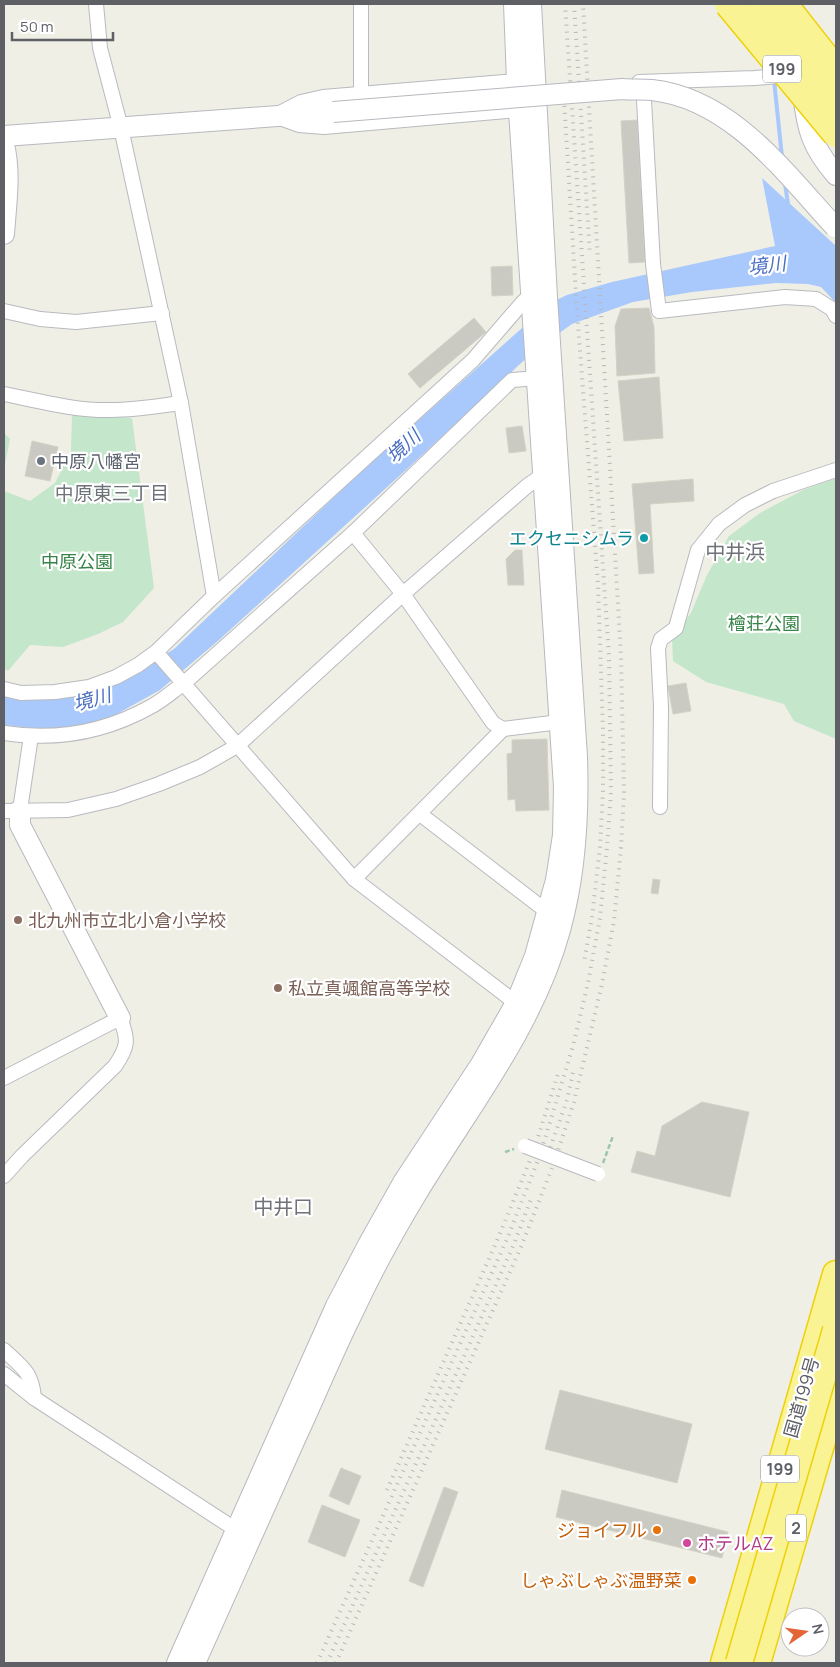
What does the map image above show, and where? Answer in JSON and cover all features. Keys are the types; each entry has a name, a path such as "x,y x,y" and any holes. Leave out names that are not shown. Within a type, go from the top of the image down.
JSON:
{"highway":[{"name":"199","path":"728,4 836,134"},
{"path":"759,4 836,99"},
{"path":"793,4 836,70"},
{"name":"国道199号","path":"724,1663 830,1334 836,1274"},
{"name":"2","path":"739,1663 830,1334"},
{"name":"2","path":"757,1663 836,1393"},
{"name":"199","path":"769,1663 836,1442"}],"street":[{"path":"96,4 100,48 121,128 181,403 214,596"},
{"path":"361,4 361,94"},
{"path":"194,1663 336,1306 404,1181 485,1057 516,1003 535,956 556,880 563,835 567,721 542,362 519,110 514,4"},
{"path":"531,4 536,93 537,300"},
{"path":"793,4 836,56"},
{"path":"793,4 805,111 812,142 836,175"},
{"path":"618,83 755,78 802,74"},
{"path":"274,116 301,102 323,97 518,81 536,93"},
{"path":"643,81 653,264 659,311 785,297 816,299 832,309 836,316"},
{"path":"4,136 622,89 662,92 704,106 730,121 774,160 836,228"},
{"path":"274,116 299,125 324,127 519,110 536,93"},
{"path":"4,145 7,166 4,234"},
{"path":"4,689 29,693 55,692 89,687 116,677 157,654 214,596 473,360 523,302 537,300"},
{"path":"4,311 40,319 76,322 162,313"},
{"path":"177,1663 244,1535 357,1304 417,1193 497,1069 528,1012 547,968 560,931 571,885 578,835 579,798 567,721 544,474 542,362"},
{"path":"4,733 31,736 62,735 97,730 153,706 353,532 512,380 542,362"},
{"path":"4,394 75,408 110,410 181,403"},
{"path":"660,807 661,707 658,648 661,639 676,628 698,550 719,524 744,505 773,490 836,470"},
{"path":"12,811 68,810 116,799 159,784 200,766 237,746 403,594 527,486 544,474"},
{"path":"353,532 403,594 492,723 503,729 567,721"},
{"path":"157,654 354,879 516,1003"},
{"path":"354,879 503,729"},
{"path":"4,1176 119,1061 127,1043 125,1030 120,1018 12,811 31,736"},
{"path":"420,814 541,907 549,910"},
{"path":"4,1078 120,1018"},
{"path":"525,1146 598,1174"},
{"path":"4,1350 30,1377 33,1382 34,1398"},
{"path":"4,1374 34,1398 244,1535"}],"path":[{"path":"598,1174 613,1136"}],"green space":[{"name":"中原公園","path":"72,414 132,418 154,588 123,622 63,647 30,645 8,671 4,669 4,491 30,501 55,483 71,451"},
{"path":"4,433 10,439 4,469"},
{"name":"檜荘公園","path":"836,478 836,739 794,721 784,704 706,682 673,661 672,638 691,613 707,575 729,536 760,513 803,490"}],"water":[{"name":"境川","path":"762,178 836,246 836,303 821,287 808,284 776,283 692,292 633,302 572,324 534,351 219,640 160,690 108,719 70,728 49,730 4,725 4,694 21,698 43,699 106,690 174,649 366,467 550,303 567,295 612,282 775,246"}],"building":[{"path":"637,120 645,262 629,263 621,121"},
{"path":"512,266 513,295 492,296 491,267"},
{"path":"649,308 654,327 655,373 617,376 615,326 621,309"},
{"path":"474,318 486,332 420,388 408,374"},
{"path":"659,377 663,438 624,441 618,381"},
{"path":"522,426 526,451 509,453 506,428"},
{"name":"中原八幡宮","path":"32,441 58,447 50,481 25,476"},
{"name":"エクセニシムラ","path":"693,479 694,501 650,504 654,573 639,574 632,484"},
{"path":"515,550 522,550 524,585 508,585 506,559"},
{"path":"686,683 691,711 673,714 668,686"},
{"path":"547,739 549,810 516,811 515,799 508,800 507,754 512,753 512,740"},
{"path":"653,879 660,880 658,894 651,893"},
{"path":"702,1102 749,1112 730,1197 631,1172 637,1151 655,1156 662,1126"},
{"path":"560,1390 692,1424 677,1483 545,1449"},
{"path":"341,1468 361,1476 349,1505 329,1496"},
{"path":"444,1487 458,1492 423,1587 409,1581"},
{"path":"562,1490 728,1532 722,1558 556,1517"},
{"path":"322,1505 360,1520 345,1557 308,1542"}],"waterway":[{"path":"774,80 782,157"},
{"path":"785,184 788,204"}],"railway":[{"path":"317,1663 507,1239 540,1155 573,1046 588,983 600,918 611,792 609,656 565,4"},
{"path":"574,4 590,255"},
{"path":"336,1663 521,1247 554,1163 574,1102 602,984 614,921 624,792 621,656 583,4"},
{"path":"564,99 577,312 598,584 603,731 603,792 600,847 592,917 584,962"},
{"path":"548,1154 567,1100 574,1068"},
{"path":"387,1490 499,1236 533,1153 558,1074"},
{"path":"327,1663 514,1244 531,1199"}],"place":[{"name":"中原八幡宮","path":"41,461"},
{"name":"エクセニシムラ","path":"644,538"},
{"name":"北九州市立北小倉小学校","path":"18,920"},
{"name":"私立真颯館高等学校","path":"278,988"},
{"name":"ジョイフル","path":"657,1530"},
{"name":"ホテルAZ","path":"687,1543"},
{"name":"しゃぶしゃぶ温野菜","path":"692,1580"}],"district":[{"name":"中原東三丁目","path":"112,493"},
{"name":"中井浜","path":"735,551"},
{"name":"中井口","path":"283,1206"}]}
